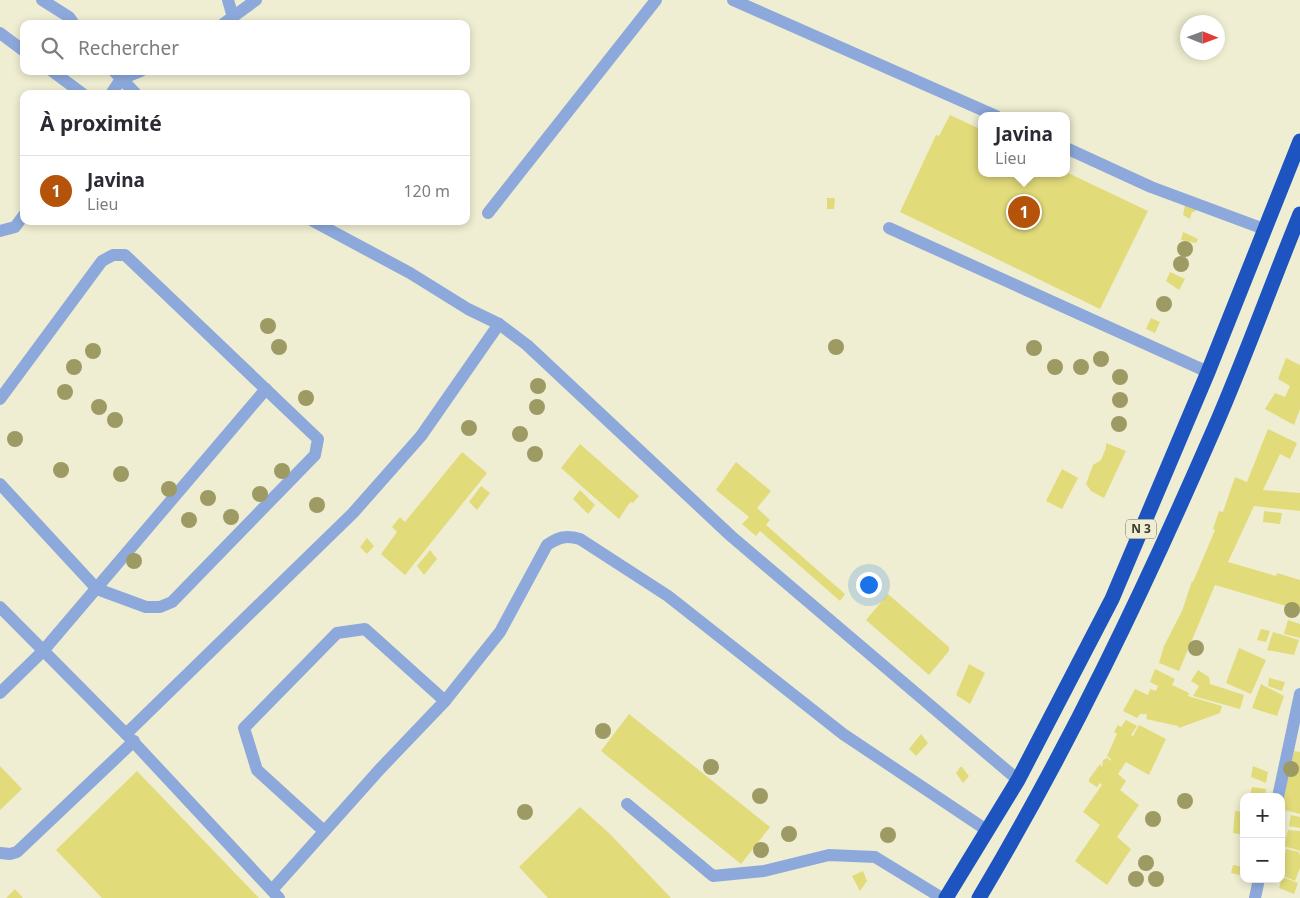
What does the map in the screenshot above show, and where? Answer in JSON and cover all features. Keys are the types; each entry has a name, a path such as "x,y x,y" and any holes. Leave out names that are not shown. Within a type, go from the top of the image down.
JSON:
{"highway":[{"name":"N 3","path":"944,898 988,831 1018,780 1112,599 1208,372 1300,141"},
{"name":"N 3","path":"980,898 1045,785 1132,610 1215,428 1300,214"},
{"path":"1112,599 1132,610"}],"street":[{"path":"42,0 71,20"},
{"path":"228,0 228,20"},
{"path":"228,20 256,0"},
{"path":"488,213 656,0"},
{"path":"733,0 987,112"},
{"path":"0,33 20,48"},
{"path":"57,75 78,90"},
{"path":"112,90 118,75 132,90"},
{"path":"1070,150 1151,186 1264,229"},
{"path":"0,232 15,227 20,220"},
{"path":"320,225 410,273 468,309 500,324 527,345 731,536 1018,780"},
{"path":"889,228 1208,372"},
{"path":"0,399 102,261 113,255 126,255 318,439 315,455 172,602 160,607 146,607 96,589 0,484"},
{"path":"0,853 10,854 17,852 353,513 421,436 500,324"},
{"path":"0,693 43,651 266,389"},
{"path":"0,607 130,738 276,894 324,831 444,701 500,632 547,545 558,537 570,536 580,539 668,596 843,734 988,831"},
{"path":"324,831 257,770 244,728 337,632 365,629 444,701"},
{"path":"1279,793 1300,694"},
{"path":"627,804 713,876 764,871 829,854 876,857 944,898"},
{"path":"1255,898 1258,883"}],"building":[{"path":"950,115 978,128 978,177 1070,177 1070,174 1148,211 1100,309 900,212 936,135 939,136"},
{"path":"827,198 835,198 834,209 827,209"},
{"path":"1185,205 1197,206 1195,212 1192,212 1190,219 1183,215"},
{"path":"1183,232 1198,239 1196,243 1181,240"},
{"path":"1170,272 1185,279 1179,290 1166,281"},
{"path":"1151,318 1160,322 1155,333 1146,329"},
{"path":"1286,358 1300,365 1300,409 1294,425 1265,409 1275,393 1285,397 1290,386 1278,379"},
{"path":"1268,429 1297,443 1290,459 1280,454 1263,490 1300,493 1300,511 1254,506 1228,562 1276,576 1277,573 1300,580 1300,610 1215,585 1179,671 1159,663 1164,646 1182,611 1192,581 1215,530 1213,529 1219,511 1223,512 1235,477 1247,482"},
{"path":"1106,443 1126,451 1104,498 1091,491 1086,484 1093,465 1101,460"},
{"path":"580,444 639,496 633,503 631,502 628,505 619,519 561,468"},
{"path":"462,452 487,473 405,575 381,554 397,532 392,527 400,517 405,522"},
{"path":"736,462 771,491 757,508 770,520 766,525 845,594 840,601 760,531 756,536 742,524 749,517 716,490"},
{"path":"1062,469 1078,478 1062,509 1046,501"},
{"path":"481,486 490,493 477,510 469,502"},
{"path":"580,490 595,505 588,514 573,499"},
{"path":"1264,511 1282,513 1280,524 1263,522"},
{"path":"367,538 374,546 367,554 360,547"},
{"path":"430,550 437,559 424,575 417,566"},
{"path":"888,594 949,647 949,651 929,675 866,620"},
{"path":"1288,620 1300,624 1300,638 1284,634"},
{"path":"1261,629 1270,631 1266,642 1257,640"},
{"path":"1273,632 1299,640 1294,655 1267,650"},
{"path":"1239,648 1266,660 1251,694 1226,683"},
{"path":"969,664 985,673 970,704 956,695"},
{"path":"1155,669 1175,679 1172,685 1189,693 1188,696 1222,706 1220,713 1179,728 1178,726 1146,719 1147,714 1140,714 1137,718 1123,711 1135,689 1148,695 1150,689 1156,691 1158,686 1150,682"},
{"path":"1198,670 1209,677 1210,684 1244,695 1240,709 1193,696 1199,686 1191,681"},
{"path":"1269,678 1285,682 1282,691 1268,686"},
{"path":"1261,684 1284,696 1277,716 1252,708"},
{"path":"629,714 770,827 741,864 601,751"},
{"path":"1126,720 1137,726 1131,735 1133,736 1139,725 1166,739 1149,775 1126,762 1118,774 1126,781 1120,790 1139,805 1117,837 1131,849 1107,885 1075,861 1100,825 1083,812 1102,785 1100,783 1097,787 1089,782 1089,779 1100,764 1102,767 1103,760 1107,758 1111,761 1107,756 1117,734 1114,732 1118,725 1121,727"},
{"path":"921,734 928,743 916,756 909,749"},
{"path":"1294,751 1300,752 1300,814 1285,810 1285,793"},
{"path":"0,766 22,789 0,810"},
{"path":"961,766 969,776 963,783 956,773"},
{"path":"1253,766 1268,772 1266,783 1251,777"},
{"path":"137,771 259,898 102,898 56,850"},
{"path":"1252,787 1266,789 1266,793 1250,793"},
{"path":"580,807 610,834 671,898 548,898 519,867"},
{"path":"1235,811 1240,812 1240,834 1233,833"},
{"path":"1291,815 1300,817 1300,828 1289,826"},
{"path":"1288,830 1300,831 1300,851 1285,846"},
{"path":"1286,849 1299,852 1300,868 1295,881 1285,877"},
{"path":"1233,865 1240,866 1240,875 1231,873"},
{"path":"863,871 867,881 860,891 852,876"},
{"path":"1285,878 1298,883 1294,894 1279,888 1280,883 1285,883"},
{"path":"15,889 23,898 6,898"}],"place":[{"name":"Javina","path":"1024,212"}]}
